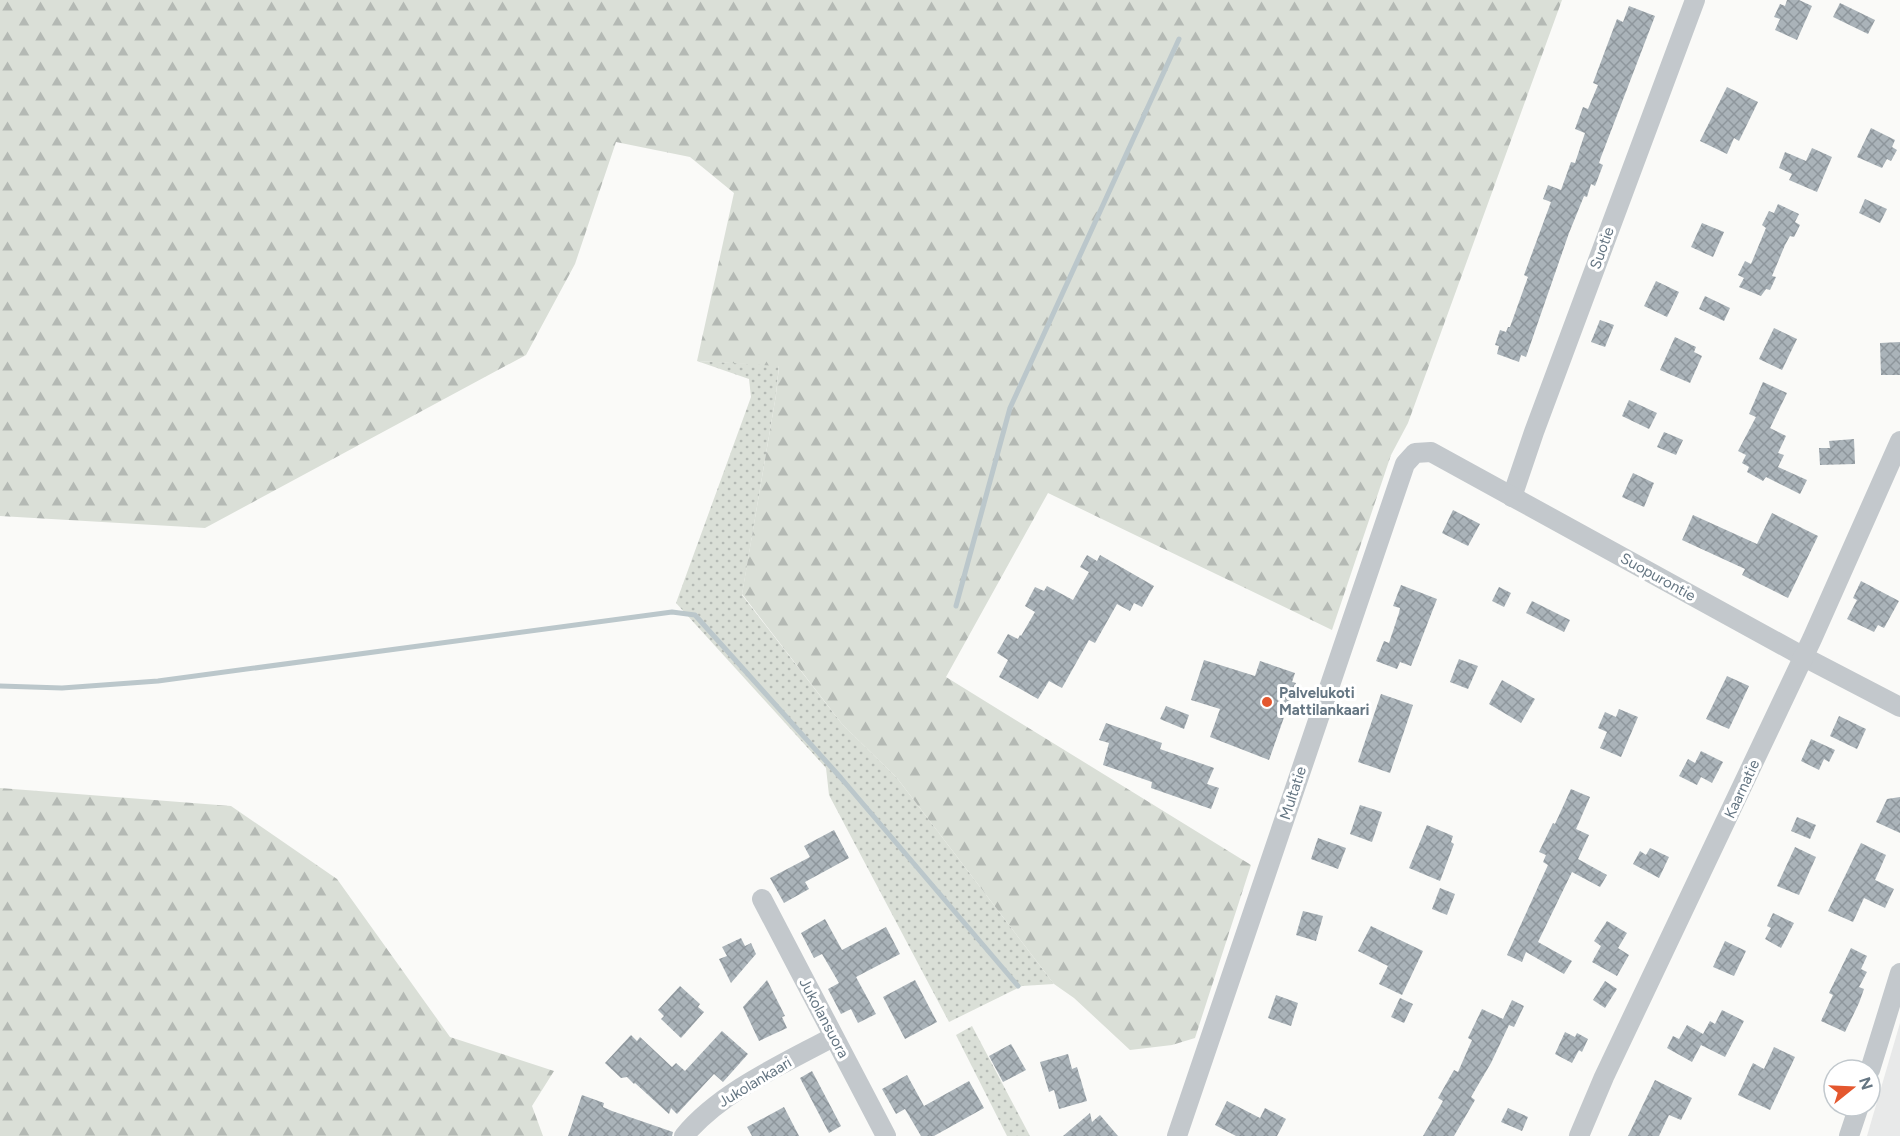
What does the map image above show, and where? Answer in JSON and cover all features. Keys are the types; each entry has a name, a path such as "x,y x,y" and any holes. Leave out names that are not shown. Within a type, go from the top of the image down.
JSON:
{"street":[{"name":"Suotie","path":"1512,496 1533,432 1695,0"},
{"name":"Kaarnatie","path":"1579,1136 1604,1077 1804,657 1900,441"},
{"name":"Suopurontie","path":"1414,453 1431,452 1804,657 1900,707"},
{"name":"Multatie","path":"1177,1136 1405,464 1414,453"},
{"name":"Jukolansuora","path":"762,899 886,1136"},
{"path":"1874,1058 1900,973"},
{"name":"Jukolankaari","path":"684,1136 696,1120 720,1101 833,1037"},
{"path":"1849,1136 1855,1118"}],"shaded area":[{"path":"1900,1023 1900,1136 1867,1136 1872,1118 1882,1118 1882,1085"}],"green space":[{"path":"0,0 1562,0 1408,423 1391,455 1332,630 1048,493 946,677 1251,865 1195,1038 1172,1045 1130,1050 1074,998 1054,984 897,778 842,724 742,594 779,366 697,361 734,193 690,157 616,142 575,264 526,355 205,528 0,516"},
{"path":"697,361 779,365 776,395 742,595 842,724 897,778 1054,984 1022,986 949,1022 829,795 826,768 676,603 751,397 749,379"},
{"path":"0,788 231,806 337,879 450,1037 554,1071 532,1106 543,1136 0,1136"},
{"path":"972,1026 1030,1136 1007,1136 956,1035"}],"building":[{"path":"1787,0 1799,0 1812,6 1797,40 1775,30 1780,19 1774,17 1780,4 1785,6"},
{"path":"1840,3 1875,20 1868,34 1833,17"},
{"path":"1629,6 1655,16 1601,157 1599,163 1603,165 1595,186 1591,184 1587,197 1584,196 1526,357 1521,355 1519,362 1497,354 1499,346 1495,345 1500,330 1506,332 1510,327 1528,277 1524,275 1551,202 1543,199 1548,185 1561,190 1571,162 1575,163 1585,133 1575,129 1583,107 1588,109 1598,85 1593,83 1617,19 1623,22"},
{"path":"1727,87 1758,102 1739,141 1734,138 1727,154 1700,141"},
{"path":"1871,128 1895,140 1892,147 1897,150 1891,161 1887,159 1882,168 1857,157"},
{"path":"1812,148 1832,157 1817,192 1789,180 1792,174 1779,168 1785,152 1806,161"},
{"path":"1865,199 1887,209 1880,223 1859,213"},
{"path":"1778,204 1799,214 1795,222 1800,225 1794,237 1790,236 1785,245 1772,276 1776,277 1770,290 1766,289 1761,296 1739,287 1744,278 1738,275 1745,261 1751,264 1766,228 1762,225 1769,211 1774,213"},
{"path":"1702,223 1724,232 1713,257 1691,247"},
{"path":"1656,281 1679,292 1667,317 1644,306"},
{"path":"1705,296 1730,308 1724,321 1699,309"},
{"path":"1600,320 1614,325 1605,347 1591,342"},
{"path":"1774,328 1797,339 1782,370 1759,359"},
{"path":"1675,337 1696,347 1694,352 1702,356 1690,383 1660,370"},
{"path":"1900,342 1900,375 1881,375 1880,343"},
{"path":"1763,382 1787,393 1770,428 1786,436 1778,453 1784,455 1778,467 1807,480 1800,494 1766,477 1763,481 1747,472 1749,467 1742,463 1746,455 1738,451 1756,417 1749,414"},
{"path":"1629,400 1657,413 1649,429 1622,416"},
{"path":"1664,432 1683,440 1676,455 1657,447"},
{"path":"1854,439 1855,464 1820,465 1819,448 1830,448 1829,441"},
{"path":"1633,473 1654,483 1644,507 1622,497"},
{"path":"1453,510 1480,524 1468,546 1442,533"},
{"path":"1772,513 1818,536 1788,598 1742,575 1745,569 1682,540 1693,515 1757,544"},
{"path":"1087,555 1097,561 1100,555 1154,586 1142,607 1134,603 1130,611 1117,604 1095,643 1089,640 1062,688 1049,681 1038,699 999,677 1008,660 997,653 1008,634 1018,639 1021,636 1035,612 1025,606 1035,587 1044,591 1047,586 1073,600 1089,572 1080,567"},
{"path":"1861,581 1899,601 1884,628 1878,625 1874,632 1847,619 1857,600 1853,598"},
{"path":"1401,585 1437,599 1411,666 1400,662 1397,669 1376,661 1384,641 1389,643 1399,613 1400,608 1393,606"},
{"path":"1499,587 1511,593 1504,607 1492,601"},
{"path":"1532,601 1570,620 1564,632 1526,613"},
{"path":"1459,659 1478,666 1468,689 1450,682"},
{"path":"1204,660 1255,676 1260,661 1295,673 1292,682 1296,683 1269,760 1210,737 1220,709 1191,700"},
{"path":"1727,676 1749,686 1729,729 1706,719"},
{"path":"1502,680 1535,699 1521,723 1489,704"},
{"path":"1381,694 1413,705 1390,773 1358,762"},
{"path":"1166,706 1189,715 1184,729 1160,719"},
{"path":"1619,709 1638,717 1621,757 1600,748 1607,732 1598,728 1605,712 1616,717"},
{"path":"1839,716 1866,729 1857,749 1830,736"},
{"path":"1106,723 1162,743 1160,749 1214,768 1207,784 1219,788 1211,809 1151,788 1152,782 1103,765 1109,743 1099,740"},
{"path":"1811,739 1835,750 1829,762 1824,759 1819,770 1801,761"},
{"path":"1701,751 1723,762 1712,783 1701,777 1697,785 1679,776 1688,759 1695,763"},
{"path":"1571,789 1590,797 1576,829 1589,835 1578,859 1607,875 1600,887 1572,872 1538,942 1572,961 1564,974 1526,952 1522,962 1507,955 1548,865 1543,862 1546,855 1539,852"},
{"path":"1900,797 1900,833 1876,822 1887,799"},
{"path":"1360,805 1382,812 1372,842 1350,834"},
{"path":"1797,817 1816,825 1810,839 1791,831"},
{"path":"1427,825 1453,836 1451,842 1454,844 1440,881 1409,868"},
{"path":"834,830 849,858 805,882 809,889 784,903 770,878 810,857 804,846"},
{"path":"1318,838 1346,848 1338,869 1311,859"},
{"path":"1861,843 1886,855 1875,880 1894,889 1885,908 1864,898 1853,922 1828,911"},
{"path":"1795,847 1816,857 1799,895 1777,886"},
{"path":"1650,848 1669,857 1659,878 1633,864 1640,851 1646,855"},
{"path":"1440,888 1455,894 1447,915 1432,909"},
{"path":"1303,911 1323,916 1316,941 1296,935"},
{"path":"1773,913 1794,923 1781,948 1765,939 1771,928 1767,926"},
{"path":"825,919 842,950 886,927 900,954 856,977 876,1014 858,1023 851,1009 841,1014 828,989 839,983 822,954 814,958 801,933"},
{"path":"1607,921 1627,933 1618,948 1629,955 1617,976 1592,962 1601,946 1594,941"},
{"path":"1371,926 1423,951 1402,995 1379,984 1388,966 1358,951"},
{"path":"741,938 745,946 751,943 756,954 731,983 719,959 727,956 722,947"},
{"path":"1725,941 1746,951 1734,976 1713,967"},
{"path":"1851,948 1867,956 1861,969 1867,972 1859,987 1864,989 1859,1003 1845,1032 1821,1021 1833,995 1829,993"},
{"path":"767,980 785,1016 782,1017 787,1028 759,1041 743,1007"},
{"path":"915,980 937,1022 905,1039 883,997"},
{"path":"1605,981 1617,989 1605,1008 1593,1000"},
{"path":"680,986 700,1004 698,1007 704,1012 681,1038 661,1019 664,1016 658,1010"},
{"path":"1276,995 1298,1003 1291,1026 1268,1018"},
{"path":"1400,998 1413,1004 1404,1023 1391,1017"},
{"path":"1512,1000 1524,1006 1514,1027 1509,1025 1491,1063 1471,1097 1475,1100 1454,1136 1423,1136 1443,1101 1438,1098 1454,1070 1458,1072 1472,1040 1468,1038 1482,1009 1503,1019"},
{"path":"1722,1010 1744,1021 1725,1057 1701,1045 1692,1062 1667,1048 1673,1036 1679,1039 1687,1025 1703,1034 1710,1021 1715,1024"},
{"path":"722,1031 748,1054 723,1082 714,1074 677,1114 671,1108 669,1114 635,1083 627,1077 621,1078 605,1063 631,1035 637,1041 640,1037 672,1067 676,1063 685,1071"},
{"path":"1565,1032 1575,1037 1577,1033 1588,1039 1582,1052 1579,1050 1572,1063 1555,1054"},
{"path":"1011,1044 1026,1070 1003,1082 989,1056"},
{"path":"1774,1047 1795,1057 1770,1110 1738,1095 1753,1063 1764,1069"},
{"path":"1068,1054 1072,1069 1077,1067 1087,1101 1059,1109 1054,1090 1049,1092 1040,1062"},
{"path":"812,1071 841,1126 829,1133 800,1078"},
{"path":"907,1075 924,1106 969,1081 984,1108 934,1136 921,1136 905,1109 896,1114 882,1089"},
{"path":"1655,1080 1692,1098 1681,1120 1669,1115 1659,1136 1628,1136"},
{"path":"582,1095 604,1103 603,1107 612,1111 673,1132 672,1136 568,1136"},
{"path":"1227,1101 1260,1118 1265,1108 1286,1119 1277,1136 1236,1136 1215,1125"},
{"path":"784,1107 799,1136 752,1136 747,1127"},
{"path":"1508,1108 1528,1117 1522,1131 1501,1122"},
{"path":"1090,1113 1092,1122 1100,1115 1118,1136 1063,1136"}],"waterway":[{"path":"956,606 1010,408 1179,39"},
{"path":"0,686 62,688 158,681 672,612 695,615 841,778 1018,986"}],"place":[{"name":"Palvelukoti Mattilankaari","path":"1267,702"}]}
